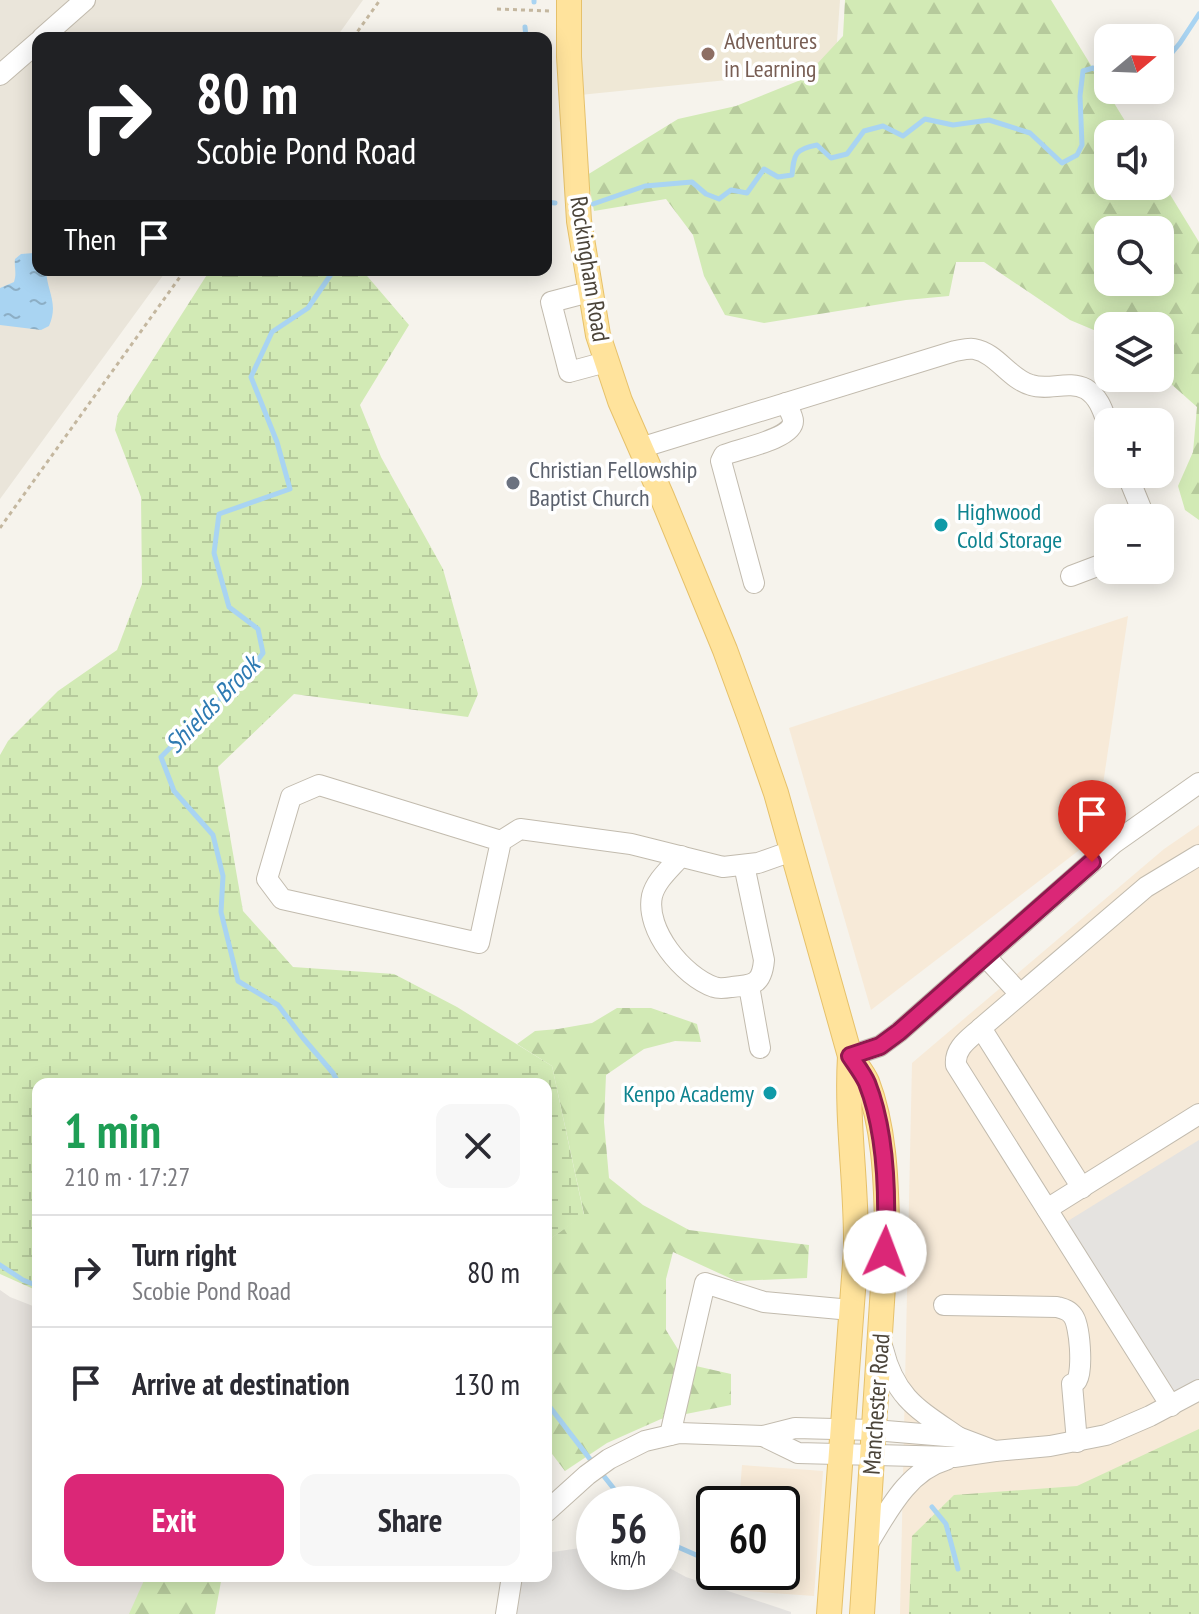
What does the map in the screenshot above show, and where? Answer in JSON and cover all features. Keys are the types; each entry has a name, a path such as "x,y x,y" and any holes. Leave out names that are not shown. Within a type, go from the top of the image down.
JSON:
{"main road":[{"name":"Rockingham Road","path":"569,6 579,221 598,335 640,448 725,650 776,793"},
{"name":"Manchester Road","path":"776,793 850,1056 849,1119 856,1220 829,1614"},
{"name":"Manchester Road","path":"850,1056 866,1080 877,1122 884,1164 887,1224 862,1614"}],"street":[{"path":"49,32 85,0"},
{"path":"0,75 32,47"},
{"path":"589,292 551,302 569,372 606,362"},
{"path":"640,448 955,351 973,349 989,355 1033,386 1070,384 1085,388 1097,398 1101,408"},
{"path":"754,583 721,461 724,455 782,436 790,430 793,421 786,403"},
{"path":"1071,576 1094,567"},
{"path":"850,1056 880,1046 899,1032 1114,843 1199,783"},
{"path":"501,841 319,785 291,797 267,879 282,899 479,943 501,841 520,829 631,844 723,867 758,863 792,851"},
{"path":"1171,1406 956,1065 955,1058 957,1051 981,1028 1146,887 1199,855"},
{"path":"681,856 658,882 652,895 652,913 657,931 668,950 680,963 716,989 749,986 763,974 764,960 744,865"},
{"path":"985,956 1020,994"},
{"path":"749,986 760,1048"},
{"path":"981,1028 1082,1188"},
{"path":"1047,1209 1199,1114"},
{"path":"670,1435 705,1283 764,1302 851,1310"},
{"path":"944,1305 1057,1307 1069,1312 1079,1330 1079,1371 1077,1380 1072,1384 1077,1442"},
{"path":"880,1336 890,1373 902,1393 958,1437 995,1451"},
{"path":"763,1436 798,1453 954,1457 1077,1442 1118,1430 1199,1390"},
{"path":"552,1507 609,1459 645,1441 670,1435 763,1436 795,1428 958,1437"},
{"path":"865,1549 909,1483 928,1466 954,1457"},
{"path":"506,1614 511,1582"}],"path":[{"path":"357,32 380,0"},
{"path":"497,9 569,6"},
{"path":"0,528 181,276"}],"shaded area":[{"path":"0,0 363,0 340,32 32,32 32,276 163,276 0,499"},
{"name":"Adventures in Learning","path":"580,0 840,0 835,69 580,95"},
{"path":"1128,616 1095,838 871,1010 789,728"},
{"path":"1199,825 1199,1614 900,1614 912,1063 1164,849"},
{"path":"1199,1140 1199,1382 1178,1396 1063,1224"},
{"path":"0,1290 32,1306 32,1582 148,1582 134,1614 0,1614"},
{"path":"742,1465 823,1471 814,1596 733,1590 800,1590 800,1486 740,1486"},
{"path":"576,1549 576,1590 680,1590 680,1574 696,1580 696,1590 725,1590 791,1614 516,1614 522,1582 552,1582 552,1552"}],"green space":[{"path":"845,0 1051,0 1094,70 1094,104 1115,104 1124,120 1094,120 1094,200 1173,200 1199,242 1199,520 1185,510 1178,486 1193,452 1197,407 1174,387 1174,312 1094,312 1094,330 1070,320 984,262 956,262 949,296 764,323 725,315 704,276 693,235 666,199 594,211 587,175 678,119 736,106 803,79 843,36"},
{"path":"206,276 367,276 409,325 360,405 381,457 443,569 478,694 468,717 294,694 218,767 243,911 293,967 394,974 457,1007 552,1066 584,1215 552,1238 552,1078 32,1078 32,1288 0,1274 0,755 8,741 58,691 117,650 142,584 141,497 115,430 118,414"},
{"path":"617,1008 651,1008 697,1024 701,1042 675,1041 644,1049 606,1075 604,1122 609,1178 643,1205 689,1230 809,1245 807,1278 736,1281 673,1252 666,1279 666,1330 687,1364 731,1374 731,1405 661,1419 607,1443 565,1471 552,1454 552,1238 584,1214 552,1066 517,1044 535,1031 592,1023"},
{"path":"1199,1429 1199,1614 909,1614 912,1536 954,1495 1077,1486"},
{"path":"143,1582 221,1582 215,1614 129,1614"}],"water":[{"path":"32,253 32,276 47,276 53,311 49,326 41,330 0,325 0,288 14,282 15,259 21,254"}],"waterway":[{"name":"Shields Brook","path":"1174,50 1199,14"},
{"path":"525,27 525,32"},
{"name":"Shields Brook","path":"593,204 645,186 692,182 706,194 719,199 731,190 747,193 764,169 778,177 792,175 795,157 804,148 817,145 831,158 847,154 864,131 883,126 903,136 925,119 953,125 989,120 1030,133 1062,163 1077,155 1082,145 1080,96 1083,71 1094,69"},
{"name":"Shields Brook","path":"330,276 308,308 272,332 251,377 277,442 290,489 219,514 214,553 229,607 258,629 263,653 245,677 161,757 174,791 213,835 223,876 221,912 238,981 278,1005 336,1078"},
{"name":"Shields Brook","path":"0,1265 32,1284"},
{"path":"552,1410 593,1463"},
{"path":"599,1470 612,1486"},
{"path":"932,1507 946,1524 958,1569"},
{"path":"680,1548 696,1555"}],"place":[{"name":"Adventures in Learning","path":"708,54"},
{"name":"Christian Fellowship Baptist Church","path":"513,483"},
{"name":"Highwood Cold Storage","path":"941,525"},
{"name":"Kenpo Academy","path":"770,1093"}],"route":[{"path":"885,1252 886,1187 877,1122 866,1080 850,1056 880,1046 899,1032 1092,862"}]}
